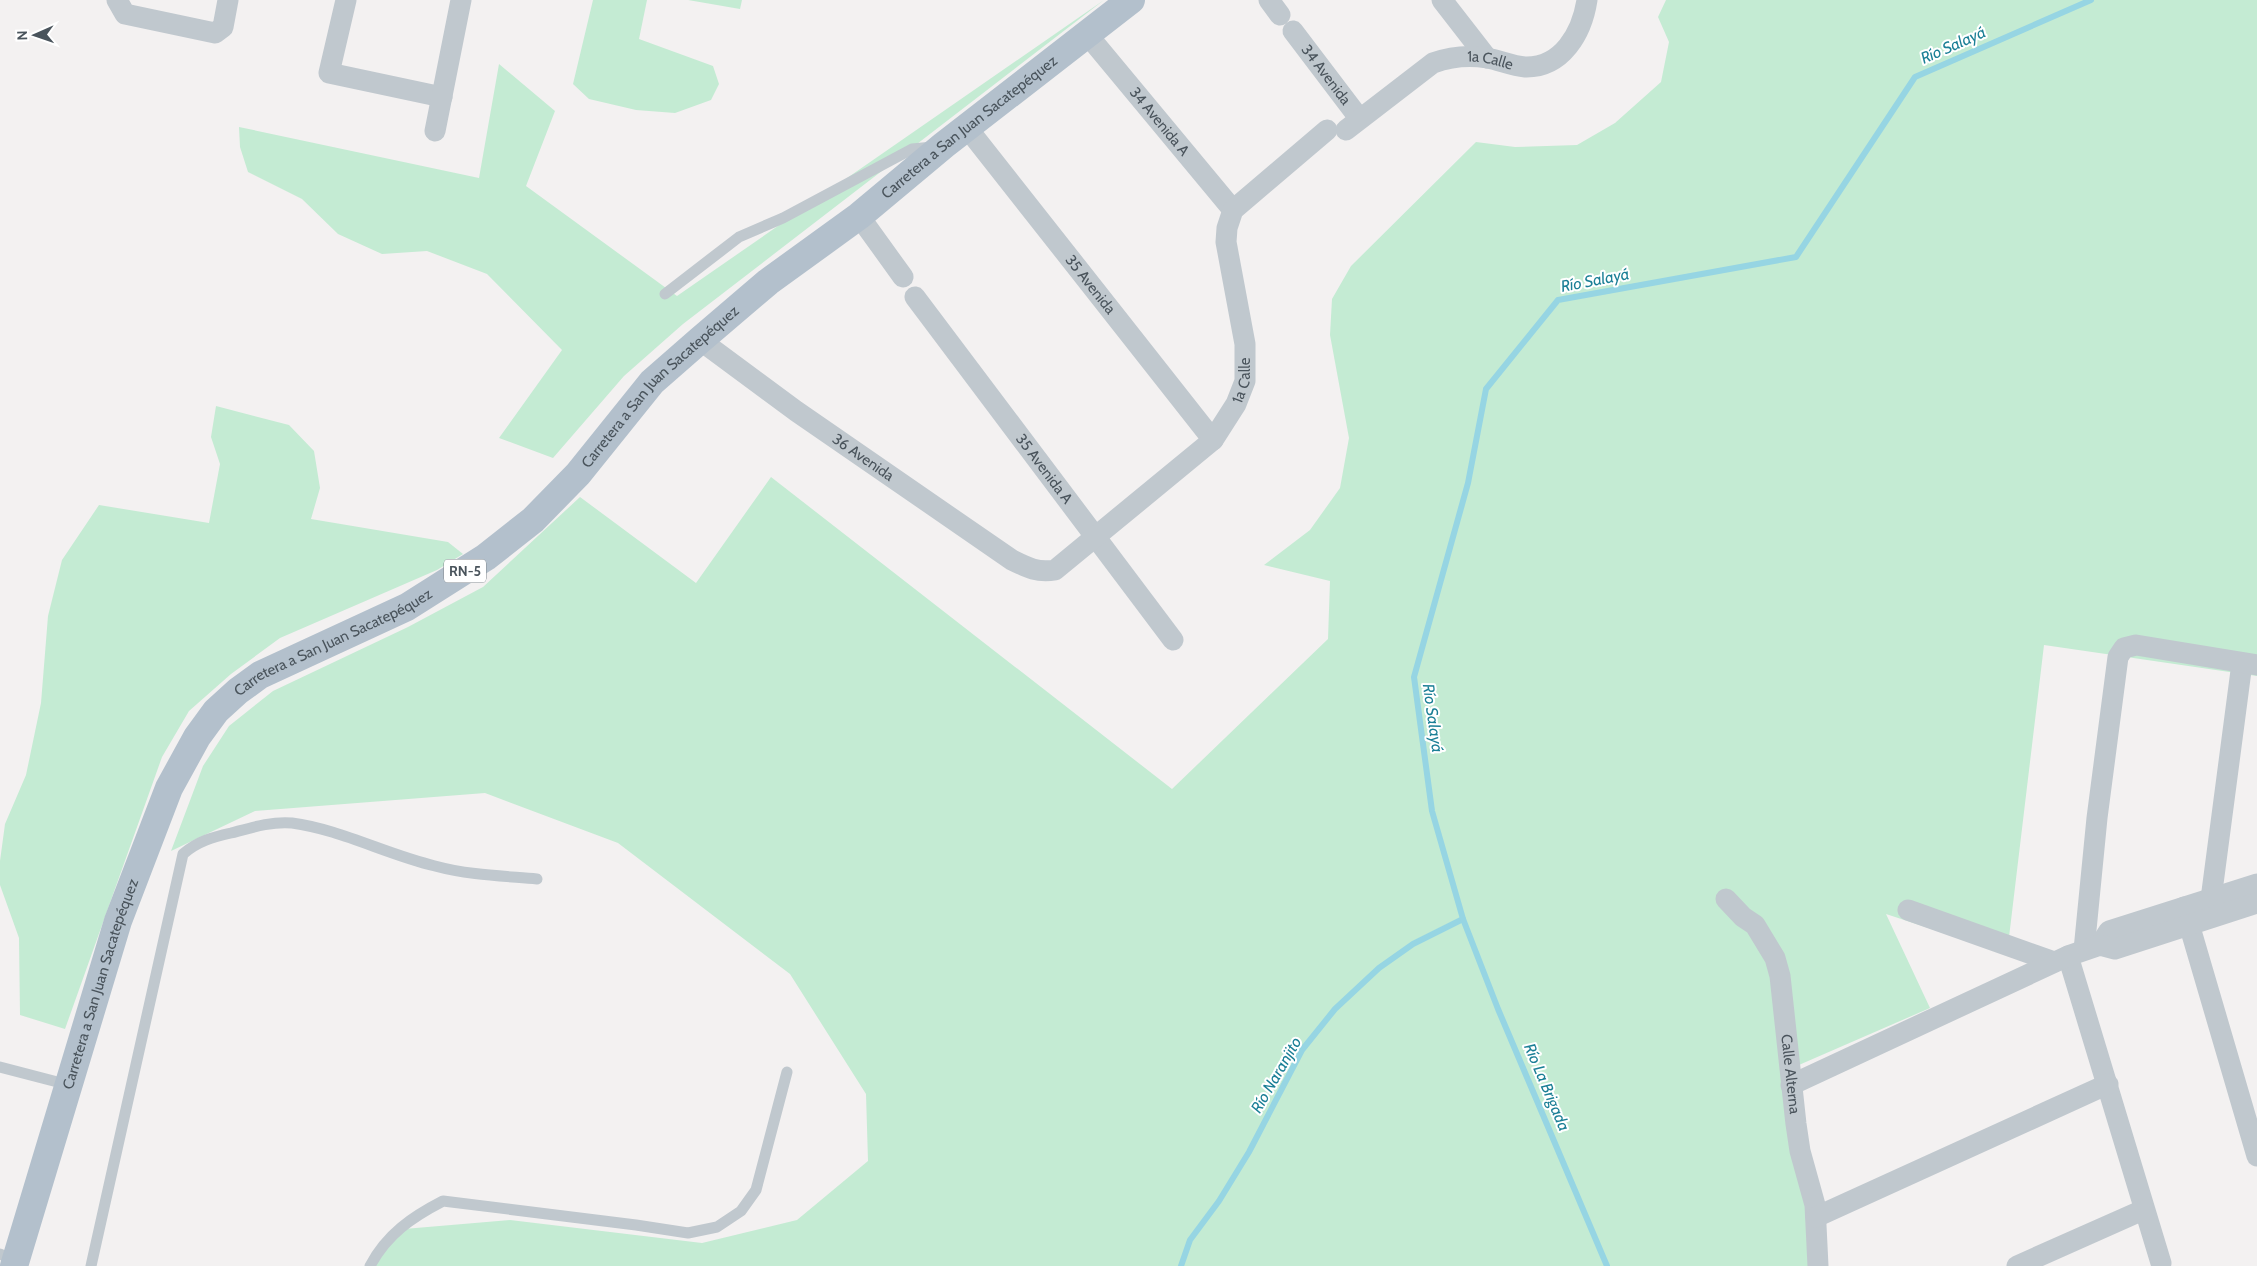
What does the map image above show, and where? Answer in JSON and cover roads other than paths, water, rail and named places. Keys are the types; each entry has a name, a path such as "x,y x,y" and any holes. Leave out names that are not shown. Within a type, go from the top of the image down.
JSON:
{"main road":[{"name":"Carretera a San Juan Sacatepéquez","path":"10,1260 69,1085 118,922 169,788 197,737 216,711 238,691 260,676 407,607 486,557 533,520 578,474 652,382 700,340 768,282 859,216 944,145 968,129 1086,33 1131,0"}],"street":[{"path":"117,0 125,14 215,33 223,26 228,0"},
{"path":"346,0 329,73 442,97"},
{"path":"435,131 461,0"},
{"path":"1442,0 1487,58"},
{"name":"1a Calle","path":"1031,570 1044,572 1055,570 1213,440 1236,404 1245,381 1245,344 1226,242 1227,228 1233,210 1344,126 1433,63 1465,57 1487,58 1525,67 1546,64 1566,51 1578,33 1587,0"},
{"name":"34 Avenida","path":"1293,32 1344,126"},
{"name":"34 Avenida A","path":"1086,33 1233,210"},
{"name":"35 Avenida","path":"968,129 1213,440"},
{"path":"859,216 902,277"},
{"name":"35 Avenida A","path":"915,297 1173,640"},
{"name":"36 Avenida","path":"700,340 812,422 1012,560 1031,570"},
{"path":"2161,1263 2143,1210 2108,1084 2077,953 2118,657 2124,648 2136,645 2250,664 2211,899"},
{"path":"2187,917 2211,899 2257,884"},
{"name":"Calle Alterna","path":"1726,899 1755,925 1775,958 1780,976 1800,1151 1816,1217 1818,1266"},
{"path":"1791,1085 2077,953 2109,931 2257,904"},
{"path":"1908,910 2077,953"},
{"path":"2187,917 2257,1156"},
{"path":"1816,1217 2108,1084"},
{"path":"2017,1266 2143,1210"}],"lane":[{"path":"665,294 739,237 783,218 912,149 944,145"},
{"path":"91,1266 183,854 196,843 213,838 265,825 291,823 360,841 434,866 488,875 537,879"},
{"path":"0,1067 69,1085"},
{"path":"370,1266 387,1240 400,1227 416,1215 443,1201 688,1233 717,1228 741,1211 756,1190 787,1072"}],"waterway":[{"name":"Río Salayá","path":"1607,1266 1498,1009 1463,919 1432,811 1414,677 1468,483 1486,389 1558,300 1796,257 1915,77 2091,0"},
{"name":"Río Naranjito","path":"1181,1266 1190,1240 1219,1201 1249,1152 1302,1050 1335,1009 1379,968 1413,944 1463,919"}],"water label":[{"name":"Río La Brigada","path":"1547,1087"}]}
